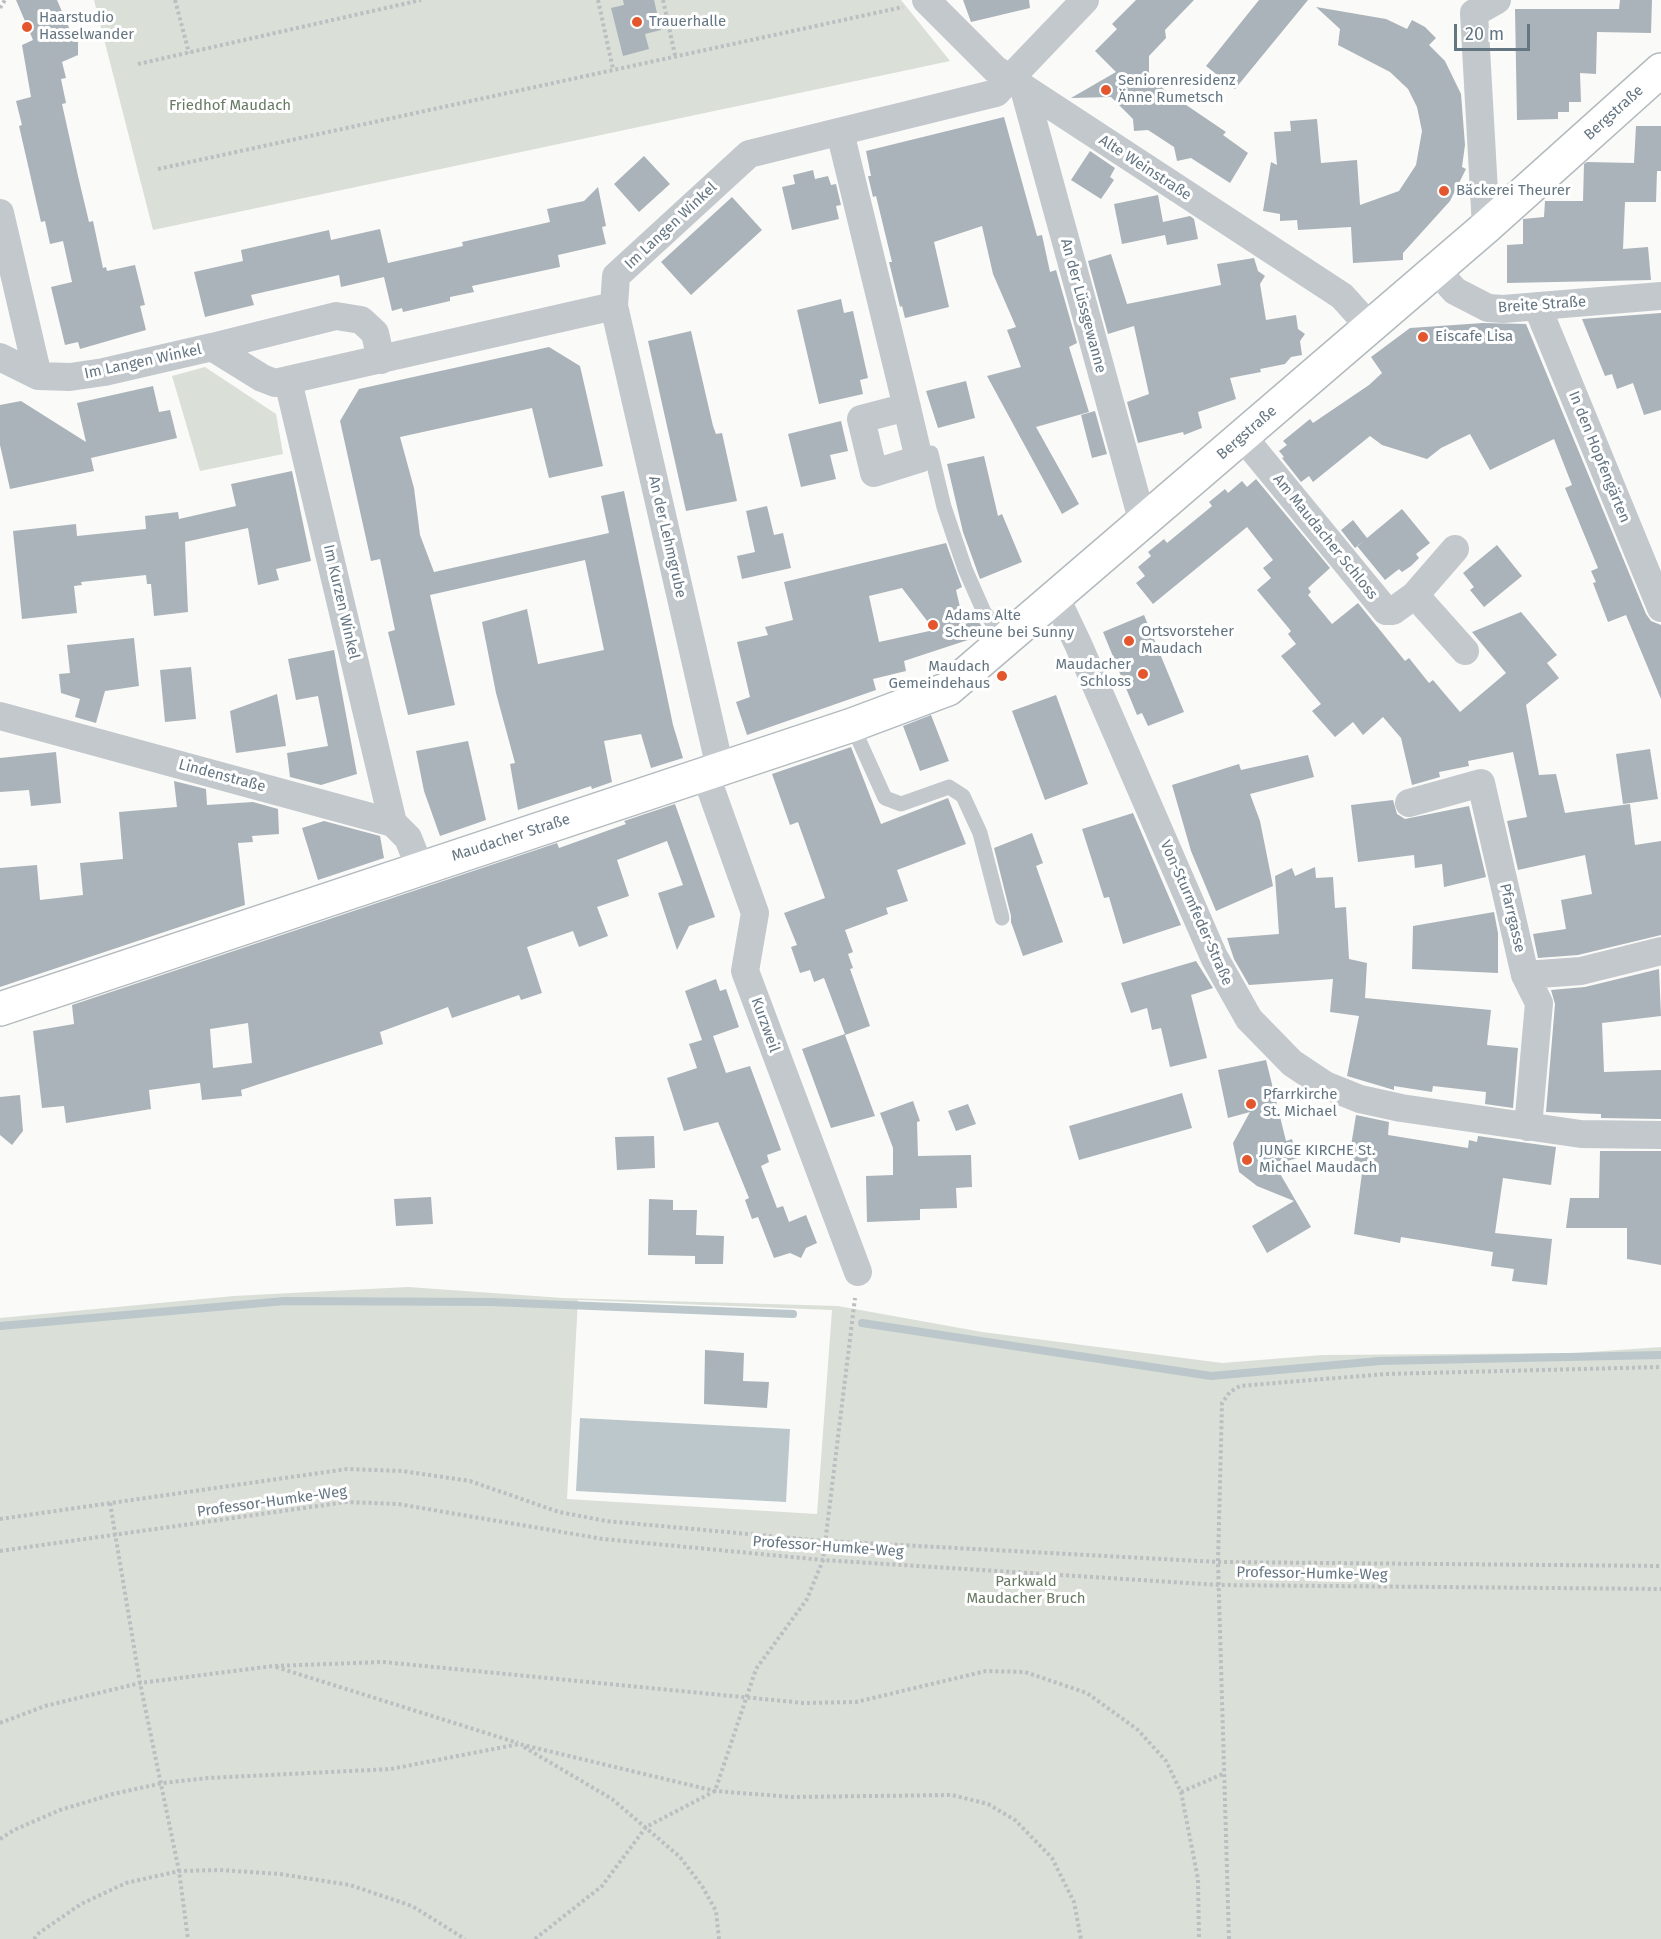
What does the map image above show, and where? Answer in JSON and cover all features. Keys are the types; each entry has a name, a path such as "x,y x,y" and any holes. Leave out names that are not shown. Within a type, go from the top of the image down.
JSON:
{"street":[{"name":"Im Langen Winkel","path":"212,347 262,378 275,383 614,306 616,276 749,154 996,93 1017,84 1085,0"},
{"path":"1486,227 1474,13 1497,0"},
{"name":"Alte Weinstraße","path":"926,1 994,69 1342,296 1370,327"},
{"name":"Bergstraße","path":"1007,640 1486,227 1661,70"},
{"name":"An der Lüssgewanne","path":"1017,84 1143,523"},
{"path":"840,132 907,407"},
{"path":"0,213 38,376"},
{"name":"Breite Straße","path":"1436,270 1455,291 1488,308 1661,296"},
{"name":"An der Lehmgrube","path":"614,306 712,771"},
{"name":"In den Hopfengärten","path":"1537,306 1661,608"},
{"name":"Im Langen Winkel","path":"0,357 38,376 70,377 104,372 336,316 361,320 375,333 381,360"},
{"name":"Im Kurzen Winkel","path":"288,381 393,823"},
{"name":"Am Maudacher Schloss","path":"1243,437 1386,611 1393,611 1415,595 1455,549"},
{"path":"1415,595 1465,651"},
{"name":"Von-Sturmfeder-Straße","path":"1056,598 1214,957 1249,1019 1270,1044 1292,1063 1325,1084 1360,1099 1401,1108 1581,1134 1661,1136"},
{"name":"Maudacher Straße","path":"0,1009 852,725 948,689 1007,640"},
{"name":"Lindenstraße","path":"0,716 393,823"},
{"name":"Kurzweil","path":"712,771 755,912 745,971 858,1272"},
{"name":"Pfarrgasse","path":"1409,803 1481,783 1525,975 1539,1003 1528,1126"},
{"path":"393,823 408,838 420,868"},
{"path":"1525,975 1581,971 1661,951"}],"lane":[{"path":"931,453 944,507 965,569 984,612 1007,640"},
{"path":"852,725 885,798 894,804 901,804 949,787 963,796 980,833 1002,918"}],"path":[{"path":"0,8 5,0"},
{"path":"175,0 189,52"},
{"path":"138,64 421,0"},
{"path":"598,0 614,69"},
{"path":"663,0 675,55"},
{"path":"158,169 926,1"},
{"path":"535,1939 602,1887 646,1827 715,1791 756,1670 807,1599 823,1560 858,1272"},
{"path":"1229,1939 1218,1562 1222,1403 1230,1392 1240,1386 1385,1374 1661,1367"},
{"path":"0,1519 347,1469 402,1471 470,1481 559,1512 606,1521 825,1541 1218,1562 1661,1566"},
{"name":"Professor-Humke-Weg","path":"0,1551 346,1502 398,1504 603,1539 823,1560 1219,1585 1661,1589"},
{"path":"110,1503 140,1683 163,1784 179,1871 188,1939"},
{"path":"0,1724 45,1706 140,1683 273,1666 383,1662 804,1703 856,1702 986,1671 1025,1672 1087,1693 1138,1730 1166,1761 1181,1791 1198,1879 1199,1939"},
{"path":"273,1666 519,1744 715,1791 792,1797 952,1795 988,1804 1015,1820 1052,1857 1064,1877 1074,1902 1081,1939"},
{"path":"0,1839 14,1830 60,1810 113,1794 163,1784 208,1778 391,1769 519,1744 612,1798 680,1857 702,1886 716,1911 718,1939"},
{"path":"1181,1791 1225,1773"},
{"path":"34,1939 39,1933 81,1904 117,1887 179,1871 220,1870 280,1874 350,1885 412,1906 465,1939"}],"green space":[{"name":"Friedhof Maudach","path":"94,0 901,0 950,61 153,230"},
{"path":"205,367 276,414 283,454 200,471 172,376"},
{"name":"Parkwald Maudacher Bruch","path":"408,1287 563,1298 838,1306 982,1332 1222,1363 1323,1355 1576,1353 1661,1347 1661,1939 0,1939 0,1318 234,1296","holes":["578,1300 832,1310 817,1514 567,1499"]}],"shaded area":[{"path":"580,1418 790,1429 786,1502 576,1491"}],"building":[{"path":"16,0 57,0 70,30 78,38 78,55 62,62 66,78 61,79 66,103 62,104 89,222 93,221 103,268 106,267 107,271 135,265 145,305 140,306 146,330 80,349 78,342 65,345 51,287 72,282 63,241 50,244 45,221 41,222 19,126 22,125 16,101 31,97 22,45 33,40"},
{"name":"Trauerhalle","path":"623,0 654,0 661,30 645,34 649,49 623,56 611,8 624,5"},
{"path":"963,0 1029,0 1030,8 971,22"},
{"name":"Seniorenresidenz Änne Rumetsch","path":"1136,0 1194,0 1165,30 1166,38 1149,56 1149,76 1167,92 1226,132 1223,135 1248,153 1230,183 1191,158 1177,161 1174,147 1148,130 1134,131 1133,119 1111,97 1071,98 1116,72 1095,51 1117,29 1112,24"},
{"name":"Seniorenresidenz Änne Rumetsch","path":"1259,0 1308,0 1235,89 1206,66"},
{"path":"1620,0 1652,0 1651,33 1597,32 1596,74 1580,73 1581,102 1569,102 1569,112 1558,112 1558,119 1517,120 1515,9 1619,9"},
{"path":"1316,7 1386,19 1407,29 1412,20 1425,27 1436,38 1429,45 1445,61 1461,94 1465,145 1462,167 1466,169 1450,201 1403,253 1403,260 1353,263 1351,227 1298,230 1297,220 1280,221 1280,214 1263,211 1271,162 1277,165 1274,132 1291,131 1290,121 1317,119 1321,163 1357,160 1360,205 1399,191 1416,165 1422,131 1417,107 1408,89 1390,72 1338,45 1340,29"},
{"path":"1004,117 1037,236 1042,235 1050,272 1056,270 1077,343 1069,347 1089,412 1036,427 1079,504 1062,514 987,376 1021,367 1007,330 1016,327 993,274 982,226 934,242 949,307 905,318 889,262 892,262 876,196 873,197 868,176 871,176 866,151"},
{"path":"1636,126 1661,126 1661,171 1657,171 1656,202 1625,202 1623,249 1648,247 1651,280 1507,283 1507,245 1523,244 1523,219 1544,217 1545,201 1583,201 1584,164 1587,162 1634,163"},
{"path":"1090,151 1115,168 1110,177 1114,180 1101,199 1071,180"},
{"path":"644,156 670,184 639,212 614,184"},
{"path":"813,170 815,179 828,176 831,185 836,184 841,205 836,206 839,219 792,230 782,187 795,184 793,175"},
{"path":"598,187 606,226 602,227 606,244 558,255 560,267 472,286 474,292 450,297 450,301 403,312 402,308 392,311 384,277 341,287 339,275 251,295 254,305 205,317 194,272 243,261 241,250 329,230 331,240 380,229 388,263 463,246 462,242 550,222 547,209 584,201"},
{"path":"1158,195 1163,222 1190,216 1194,219 1198,239 1167,245 1165,235 1122,244 1114,204"},
{"path":"732,197 762,230 691,295 661,262"},
{"path":"1111,254 1127,304 1221,285 1217,264 1254,258 1258,271 1265,276 1260,284 1266,320 1296,315 1298,329 1305,334 1300,341 1302,355 1291,357 1285,364 1260,369 1261,372 1230,378 1236,399 1198,412 1202,428 1184,435 1183,432 1138,443 1127,402 1149,394 1134,326 1108,334 1088,261"},
{"path":"841,299 844,313 853,311 868,378 860,380 863,394 819,404 797,310"},
{"path":"1661,313 1661,410 1644,415 1633,383 1617,389 1612,374 1605,376 1582,319"},
{"path":"1483,323 1526,324 1646,614 1651,621 1661,625 1661,699 1626,615 1608,622 1593,583 1596,582 1591,571 1598,568 1565,488 1572,485 1554,439 1490,470 1470,434 1441,448 1427,459 1382,445 1370,436 1313,482 1309,476 1301,482 1282,458 1284,457 1279,451 1287,445 1283,441 1310,419 1313,423 1369,385 1382,373 1371,357 1410,328"},
{"path":"691,331 713,426 716,434 722,433 737,501 686,511 648,341"},
{"path":"549,347 580,366 603,466 549,478 532,408 400,437 414,488 420,535 434,572 609,533 601,496 624,491 673,725 683,758 651,768 641,734 604,741 612,782 592,789 591,786 518,810 510,764 515,763 496,693 482,622 527,609 538,664 604,650 585,560 430,595 455,705 408,715 388,632 395,630 380,559 371,561 340,421 359,389"},
{"path":"966,381 975,418 938,428 926,391"},
{"path":"153,386 159,412 170,410 177,438 91,458 94,471 10,489 0,445 0,405 21,401 86,442 77,403"},
{"path":"1095,411 1107,454 1092,458 1081,415"},
{"path":"841,421 848,451 830,455 836,479 801,487 788,434"},
{"path":"984,456 998,516 1002,514 1022,562 980,579 963,532 947,464"},
{"path":"292,471 311,561 276,569 279,580 258,585 248,528 185,542 188,612 154,616 151,584 147,584 146,575 81,582 82,585 74,586 77,613 22,619 13,531 76,524 77,536 146,529 145,516 178,512 179,519 236,506 231,484"},
{"path":"1256,479 1330,568 1308,588 1311,592 1308,595 1332,624 1358,603 1405,661 1409,658 1429,683 1433,680 1460,712 1506,673 1472,632 1521,612 1557,655 1547,663 1559,678 1526,705 1539,775 1556,774 1565,813 1630,804 1635,845 1661,841 1661,935 1578,955 1538,958 1533,934 1566,929 1561,900 1592,894 1585,855 1518,870 1507,821 1527,817 1513,752 1468,761 1469,766 1439,772 1440,777 1412,785 1401,738 1383,717 1363,735 1353,722 1335,737 1312,711 1321,704 1281,656 1296,644 1288,634 1291,631 1257,590 1271,578 1263,568 1273,560 1247,527 1153,604 1136,583 1145,576 1138,567 1151,556 1148,552 1164,539 1167,543 1212,506 1209,502 1225,489 1228,493 1242,481 1247,487"},
{"path":"767,506 774,535 783,533 791,568 742,579 737,556 755,552 746,511"},
{"path":"1402,509 1430,543 1416,554 1419,558 1411,566 1402,572 1399,569 1385,580 1357,546 1355,548 1341,530 1353,520 1367,538"},
{"path":"946,543 962,587 956,590 964,624 978,621 986,632 904,661 906,671 873,679 876,690 747,735 736,702 750,697 737,642 768,635 765,627 793,620 784,582","holes":["902,588 934,630 879,642 869,596"]},
{"path":"1497,545 1522,576 1484,607 1470,590 1474,587 1463,573"},
{"name":"Maudacher Schloss","path":"1144,615 1184,712 1148,726 1142,713 1137,715 1103,632"},
{"path":"134,638 139,686 105,691 96,723 75,717 80,699 61,693 59,674 70,673 67,645"},
{"path":"334,650 357,774 321,785 290,777 287,753 328,746 318,696 296,700 288,659"},
{"path":"191,667 196,719 165,722 160,670"},
{"path":"277,694 286,746 236,753 230,711"},
{"path":"1056,695 1088,784 1045,800 1012,711"},
{"path":"931,715 949,761 920,771 903,726"},
{"path":"468,741 486,820 440,836 424,791 416,751"},
{"path":"851,747 881,824 948,798 966,844 897,870 908,901 886,908 888,914 845,930 853,952 848,954 853,968 850,969 870,1026 845,1035 875,1116 831,1128 802,1049 845,1034 824,978 814,982 810,970 800,973 791,947 797,945 784,913 825,898 798,822 790,825 772,774"},
{"path":"1650,749 1658,799 1623,804 1616,754"},
{"path":"56,752 61,803 31,806 29,790 0,792 0,758"},
{"path":"1308,755 1314,777 1250,794 1260,821 1273,886 1216,911 1191,851 1172,785 1239,764 1241,770"},
{"path":"174,781 206,789 207,805 253,802 278,809 279,834 252,836 253,842 238,843 245,905 0,987 0,868 37,865 40,900 83,895 80,863 123,859 119,812 177,807"},
{"path":"1393,800 1397,814 1405,819 1469,806 1486,877 1444,887 1442,864 1415,868 1414,855 1358,862 1351,805"},
{"path":"675,804 715,917 689,926 677,950 658,893 683,885 667,841 617,860 629,896 597,907 608,936 579,947 573,931 527,947 542,993 521,1000 519,995 452,1018 448,1007 380,1032 383,1044 241,1090 242,1096 202,1100 200,1083 149,1090 151,1109 66,1123 64,1106 42,1108 33,1031 74,1024 72,1005 557,843 559,848 626,824 624,821","holes":["248,1023 252,1063 213,1068 210,1029"]},
{"path":"1133,813 1181,925 1123,944 1109,897 1104,898 1082,829"},
{"path":"324,821 380,836 384,858 318,880 302,828"},
{"path":"1032,833 1043,863 1036,866 1063,942 1023,956 1011,922 994,848"},
{"path":"1315,867 1316,878 1333,877 1335,908 1346,907 1349,959 1367,963 1365,998 1491,1010 1487,1045 1518,1048 1513,1108 1485,1104 1486,1092 1433,1086 1432,1092 1394,1086 1394,1090 1347,1076 1359,1016 1330,1012 1333,979 1249,985 1234,959 1227,938 1279,934 1275,876 1292,868 1295,876"},
{"path":"1494,912 1498,933 1498,973 1412,969 1413,926"},
{"path":"1196,961 1213,988 1191,995 1207,1058 1170,1067 1161,1028 1152,1030 1147,1008 1131,1013 1121,983"},
{"path":"1659,969 1661,1016 1602,1023 1604,1072 1661,1070 1661,1119 1601,1118 1601,1114 1546,1112 1555,1004 1551,990 1585,987"},
{"path":"716,979 720,991 726,989 739,1027 713,1036 726,1073 750,1066 781,1150 767,1155 769,1162 761,1166 777,1208 783,1206 789,1222 806,1215 817,1243 806,1248 801,1258 790,1253 774,1258 758,1217 752,1219 745,1200 749,1198 718,1122 684,1131 667,1078 697,1068 689,1044 702,1040 685,991"},
{"name":"Pfarrkirche St. Michael","path":"1266,1060 1286,1141 1292,1139 1297,1158 1275,1165 1311,1227 1267,1253 1252,1226 1294,1201 1257,1186 1239,1172 1233,1143 1250,1112 1228,1118 1218,1070"},
{"path":"1182,1093 1192,1128 1079,1160 1069,1126"},
{"path":"20,1095 23,1131 12,1145 0,1135 0,1097"},
{"path":"913,1101 920,1121 917,1122 918,1156 971,1155 972,1187 956,1188 957,1208 920,1209 920,1220 867,1222 866,1176 893,1175 893,1148 880,1113"},
{"path":"968,1104 976,1124 956,1131 948,1111"},
{"path":"1356,1115 1389,1122 1388,1135 1468,1148 1469,1140 1477,1142 1478,1136 1556,1147 1551,1185 1503,1178 1495,1233 1552,1239 1547,1285 1512,1281 1514,1269 1491,1266 1493,1252 1401,1237 1400,1243 1354,1234 1362,1173 1347,1171"},
{"path":"654,1136 655,1168 617,1170 615,1137"},
{"path":"1600,1151 1661,1151 1661,1265 1627,1259 1627,1228 1566,1228 1570,1198 1599,1198"},
{"path":"431,1197 433,1224 396,1226 394,1199"},
{"path":"649,1199 673,1200 673,1210 697,1210 696,1235 724,1236 723,1264 695,1264 695,1256 648,1255"},
{"path":"705,1350 744,1353 743,1381 769,1382 767,1408 704,1404"}],"waterway":[{"path":"0,1326 285,1301 491,1302 793,1314"},
{"path":"862,1323 1211,1376 1380,1361 1661,1355"}],"place":[{"name":"Trauerhalle","path":"637,22"},
{"name":"Haarstudio Hasselwander","path":"27,27"},
{"name":"Seniorenresidenz Änne Rumetsch","path":"1106,90"},
{"name":"Bäckerei Theurer","path":"1444,191"},
{"name":"Eiscafe Lisa","path":"1423,337"},
{"name":"Adams Alte Scheune bei Sunny","path":"933,625"},
{"name":"Ortsvorsteher Maudach","path":"1129,641"},
{"name":"Maudacher Schloss","path":"1143,674"},
{"name":"Maudach Gemeindehaus","path":"1002,676"},
{"name":"Pfarrkirche St. Michael","path":"1251,1104"},
{"name":"JUNGE KIRCHE St. Michael Maudach","path":"1247,1160"}]}
